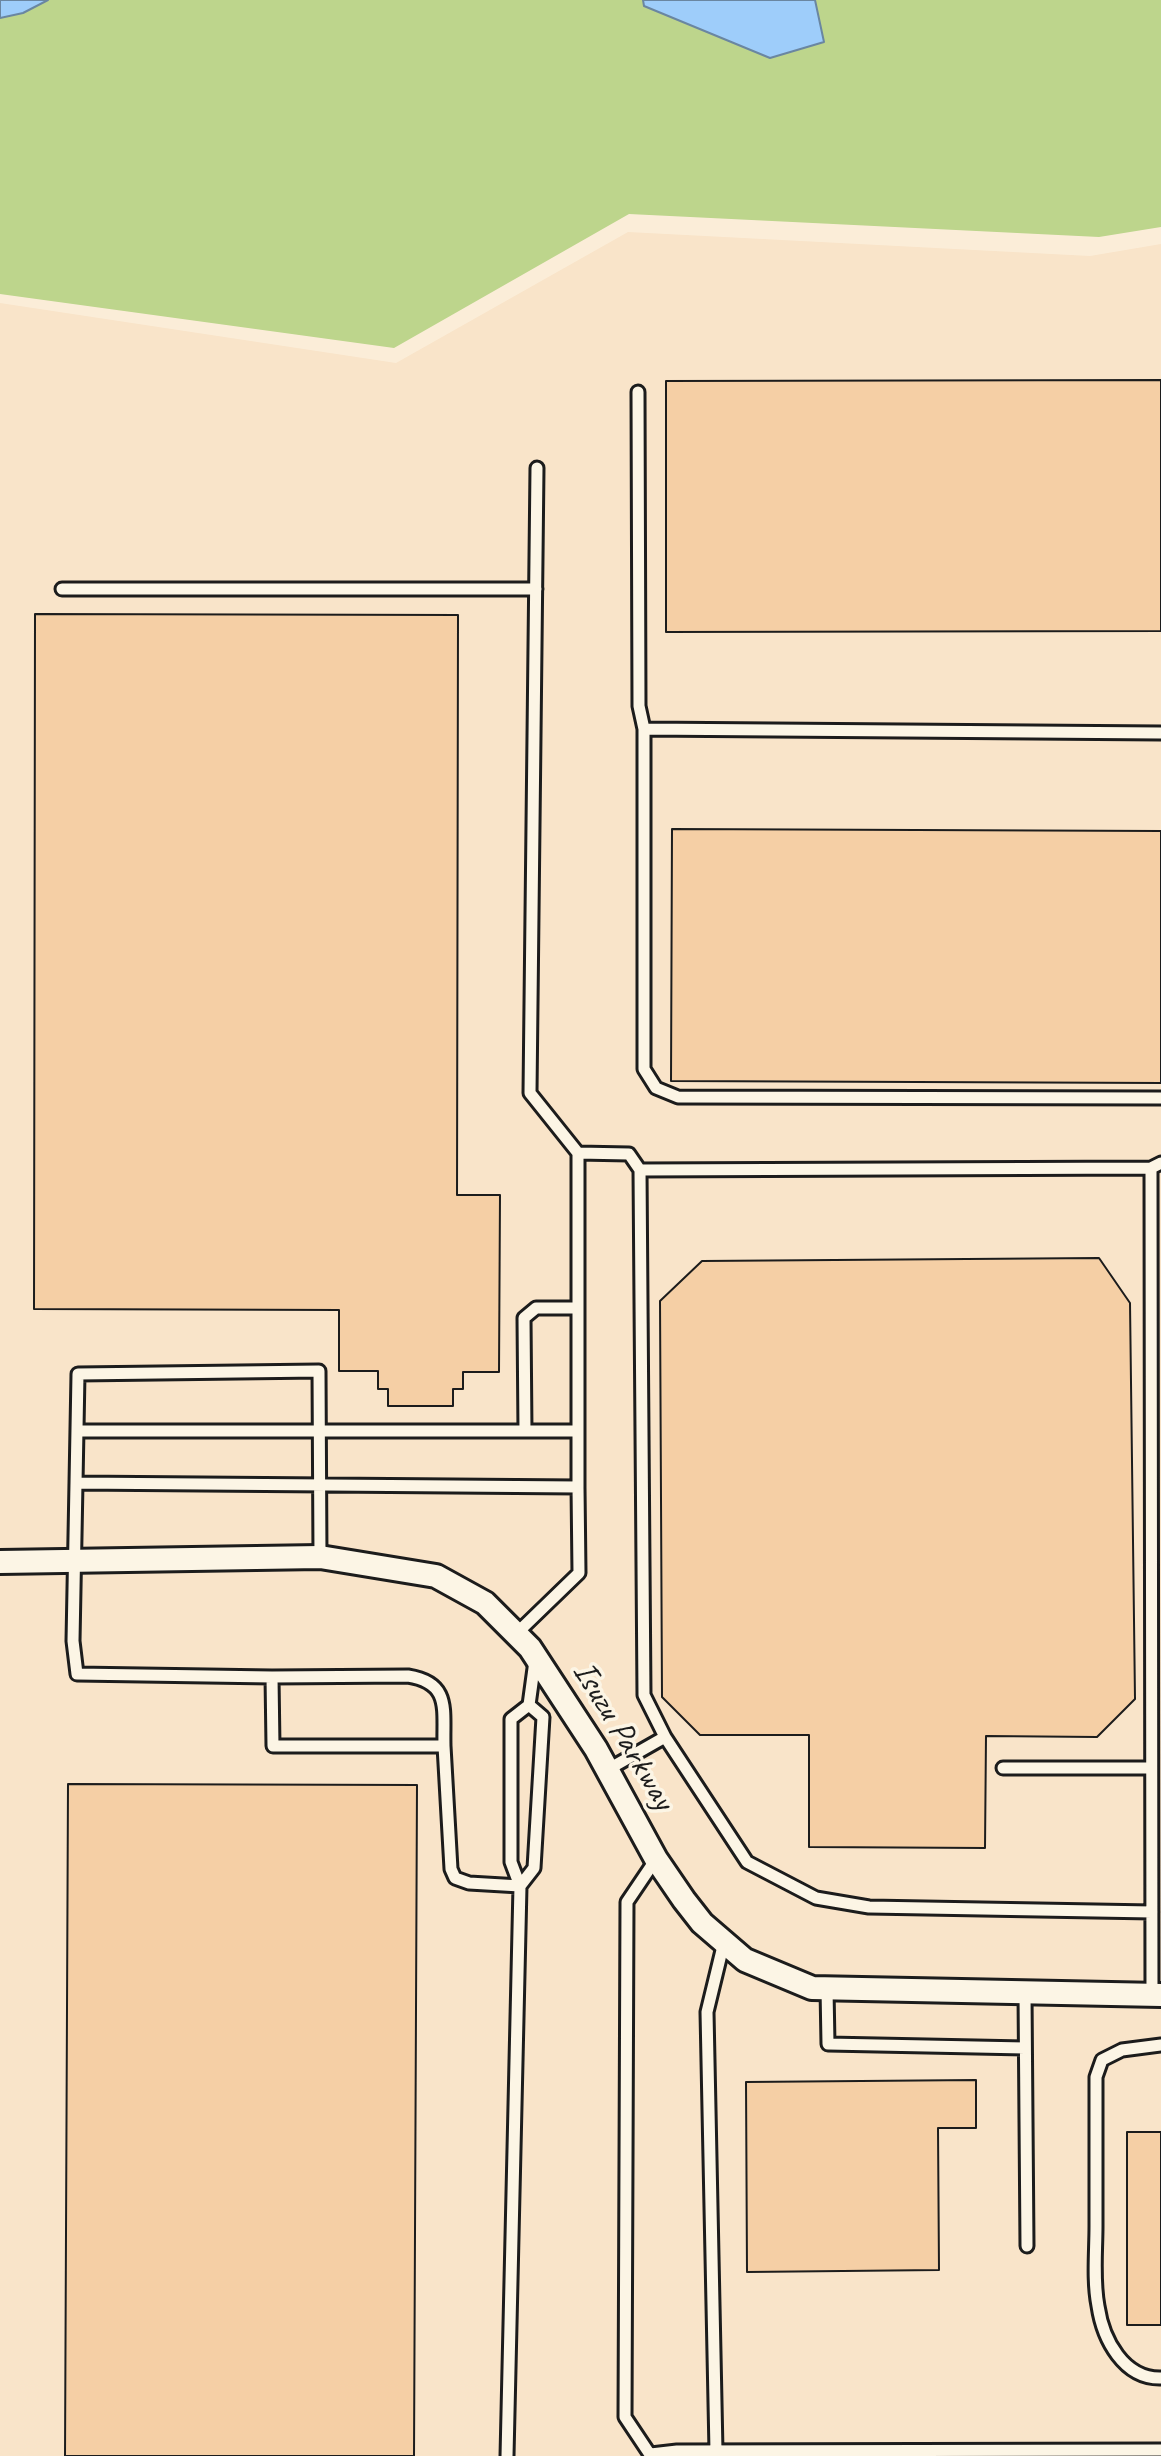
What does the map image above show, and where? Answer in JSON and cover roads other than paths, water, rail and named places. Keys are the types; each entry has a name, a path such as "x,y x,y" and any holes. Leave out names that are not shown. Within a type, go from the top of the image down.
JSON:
{"street":[{"name":"Isuzu Parkway","path":"0,1562 320,1557 436,1576 485,1603 536,1657 607,1770 656,1859 702,1923 745,1960 812,1988 1156,1995"}],"lane":[{"path":"638,392 639,706 644,729 644,1069 656,1088 678,1097 1161,1098"},
{"path":"516,1634 579,1573 578,1153 530,1093 537,468"},
{"path":"62,589 536,589"},
{"path":"644,729 1161,733"},
{"path":"578,1153 629,1154 640,1170 644,1695 665,1737 747,1862 816,1898 869,1907 1152,1912"},
{"path":"640,1170 1156,1165 1151,1768 1156,1995"},
{"path":"525,1431 524,1318 536,1308 578,1308"},
{"path":"320,1557 319,1371 78,1374 73,1652 77,1674 408,1676 427,1679 437,1687 442,1700 451,1869 455,1878 469,1883 520,1886"},
{"path":"78,1431 578,1431"},
{"path":"76,1483 578,1487"},
{"path":"507,2456 520,1886 511,1862 511,1719 529,1705 536,1657"},
{"path":"272,1677 273,1746 444,1746"},
{"path":"520,1886 534,1868 543,1717 529,1705"},
{"path":"607,1770 665,1737"},
{"path":"1003,1768 1151,1768"},
{"path":"656,1859 627,1902 625,2417 651,2455 716,2451 1161,2450"},
{"path":"716,2451 707,2012 724,1942"},
{"path":"827,1989 828,2044 1025,2048"},
{"path":"1025,1994 1027,2246"},
{"path":"1161,2045 1133,2047 1102,2060 1096,2077 1096,2274 1098,2308 1112,2348 1127,2367 1146,2378 1161,2378"}],"water":[{"path":"0,0 48,0 23,13 0,18"},
{"path":"643,0 815,0 824,42 770,58 644,6"}]}
